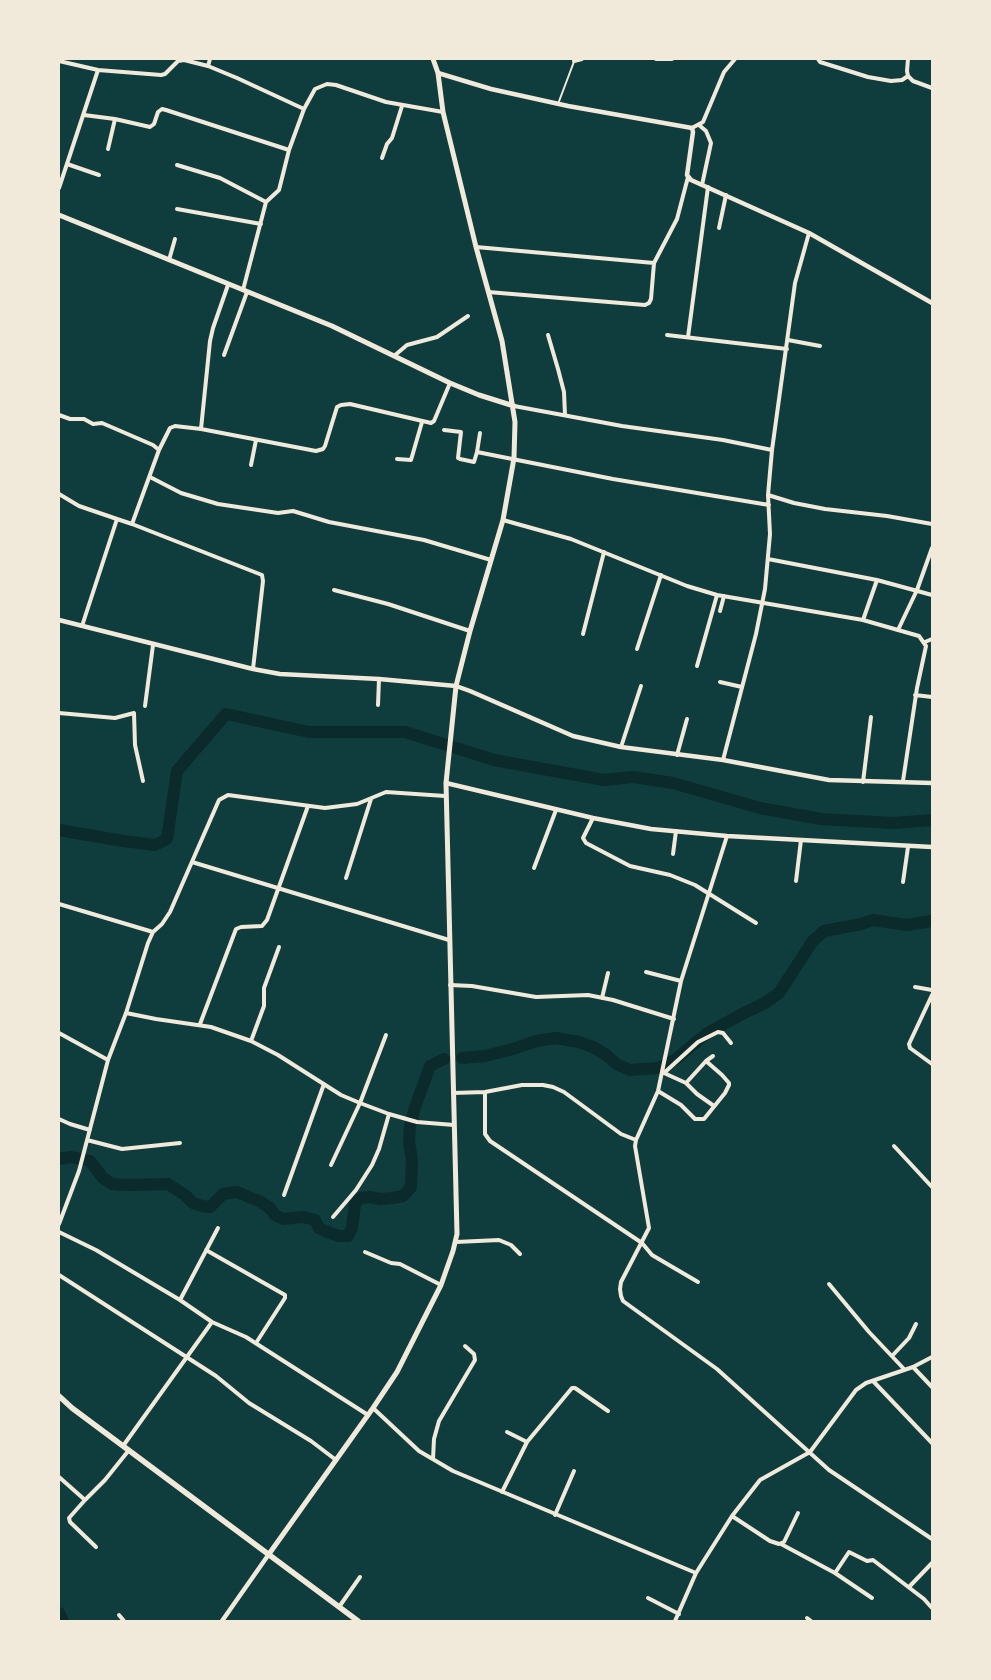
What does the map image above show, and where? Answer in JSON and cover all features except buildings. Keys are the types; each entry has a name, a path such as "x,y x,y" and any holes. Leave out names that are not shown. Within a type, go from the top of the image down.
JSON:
{"highway":[{"path":"59,1396 358,1621"}],"main road":[{"path":"269,1554 397,1372 441,1285 456,1242 454,1093 445,796 456,686 470,631 503,520 514,458 514,406 502,341 476,247 443,112 438,74 433,59"},
{"path":"59,215 332,326 450,383 514,406"}],"street":[{"path":"208,66 210,59"},
{"path":"574,60 582,59"},
{"path":"656,59 672,59"},
{"path":"438,74 491,89 558,104 692,128 699,126 706,116 724,72 735,59"},
{"path":"818,59 820,62 868,77 891,81 902,80 908,76"},
{"path":"908,59 908,76 913,81 932,88"},
{"path":"59,61 98,70 160,75 165,74 178,62 184,60 208,66 237,78 304,110"},
{"path":"59,188 98,70"},
{"path":"224,355 245,291 266,202 279,190 289,150 304,110 315,89 328,84 336,85 386,102 443,112"},
{"path":"382,158 387,144 392,138 402,106"},
{"path":"84,116 115,118 150,127 154,124 160,110 166,110 289,150"},
{"path":"108,149 115,118"},
{"path":"688,337 711,143 706,131 699,126"},
{"path":"488,292 645,305 649,303 654,263 677,219 688,177 692,128"},
{"path":"67,164 99,175"},
{"path":"178,165 220,178 266,202"},
{"path":"688,177 808,233 932,304"},
{"path":"719,228 726,194"},
{"path":"177,209 261,224"},
{"path":"724,760 759,623 761,601 765,589 770,534 768,495 772,450 798,271 808,233"},
{"path":"169,260 175,240"},
{"path":"476,247 654,263"},
{"path":"201,429 212,335 228,285"},
{"path":"394,356 410,343 437,337 468,316"},
{"path":"548,335 564,392 565,415"},
{"path":"667,335 787,349"},
{"path":"788,340 820,346"},
{"path":"132,524 159,450 172,426 201,429 316,452 323,450 338,407 346,404 430,423 434,421 450,383"},
{"path":"514,406 622,426 723,440 772,450"},
{"path":"59,415 70,419 84,419 93,424 102,423 159,450"},
{"path":"397,459 410,460 422,422"},
{"path":"444,430 461,432 459,459 474,462 480,433"},
{"path":"251,465 256,440"},
{"path":"477,452 613,479 769,505"},
{"path":"150,477 181,493 218,504 278,513 291,512 330,522 424,540 491,560"},
{"path":"59,494 79,506 132,524 262,575 264,581 253,669"},
{"path":"768,495 794,503 825,509 887,516 932,524"},
{"path":"82,626 117,519"},
{"path":"503,520 571,539 687,586 724,596 863,620 919,636 932,648"},
{"path":"898,630 917,590 932,548"},
{"path":"583,634 604,552"},
{"path":"768,559 877,580 932,595"},
{"path":"637,648 660,575"},
{"path":"863,620 877,580"},
{"path":"334,590 396,606 470,631"},
{"path":"697,666 717,594"},
{"path":"720,611 724,596"},
{"path":"59,620 153,645 280,674 379,679 456,686 573,736 621,747 724,760 829,780 932,783"},
{"path":"903,781 915,695 926,644 932,639"},
{"path":"145,706 153,645"},
{"path":"378,705 379,679"},
{"path":"720,682 742,688"},
{"path":"621,747 641,686"},
{"path":"915,695 932,697"},
{"path":"59,713 115,718 134,713 135,745 143,781"},
{"path":"863,782 871,717"},
{"path":"676,755 687,719"},
{"path":"446,783 556,810 651,828 727,836 932,847"},
{"path":"59,1224 79,1171 108,1060 153,932 162,924 170,912 216,803 228,795 325,808 352,805 386,792 445,796"},
{"path":"346,878 371,799"},
{"path":"200,1024 236,929 262,926 265,923 308,806"},
{"path":"534,868 556,810"},
{"path":"593,818 583,838 586,843 630,866 675,876 695,885 756,923"},
{"path":"672,854 676,831"},
{"path":"727,836 681,981 658,1091 636,1140 635,1146 649,1224 648,1232 621,1282 620,1289 624,1301 717,1370 829,1470 932,1538"},
{"path":"796,881 801,840"},
{"path":"903,882 908,847"},
{"path":"192,862 449,940"},
{"path":"59,904 153,932"},
{"path":"251,1041 264,1006 264,988 280,947"},
{"path":"646,972 681,981"},
{"path":"602,998 608,973"},
{"path":"450,985 472,986 536,997 588,995 674,1018"},
{"path":"915,987 932,990"},
{"path":"932,995 909,1044 910,1048 932,1064"},
{"path":"126,1013 156,1019 200,1024 251,1041 278,1055 341,1095 360,1103 407,1120 454,1125"},
{"path":"663,1073 698,1042 718,1032 723,1033 731,1043"},
{"path":"59,1033 108,1060"},
{"path":"331,1165 360,1103 386,1035"},
{"path":"686,1083 713,1056"},
{"path":"658,1091 681,1105 696,1119 704,1119 728,1088 729,1083 706,1061"},
{"path":"663,1073 686,1083 697,1094 714,1106"},
{"path":"284,1195 324,1084"},
{"path":"454,1093 485,1092 522,1085 543,1085 564,1092 620,1134 636,1140"},
{"path":"485,1092 485,1134 490,1141 642,1243 652,1255 698,1282"},
{"path":"333,1217 365,1178 379,1149 389,1114"},
{"path":"59,1119 90,1130"},
{"path":"87,1140 122,1149 180,1143"},
{"path":"894,1146 932,1187"},
{"path":"180,1300 218,1228"},
{"path":"59,1232 96,1250 180,1300 212,1322 256,1343 368,1415"},
{"path":"456,1242 499,1240 511,1245 520,1254"},
{"path":"206,1250 284,1295 285,1298 256,1343"},
{"path":"365,1252 391,1263 400,1264 441,1285"},
{"path":"59,1275 216,1376 249,1403 311,1441 336,1460"},
{"path":"829,1284 869,1332 904,1369"},
{"path":"123,1446 212,1322"},
{"path":"892,1356 909,1338 916,1324"},
{"path":"433,1458 434,1439 439,1421 475,1360 474,1354 466,1346"},
{"path":"675,1621 696,1573 732,1516 760,1480 810,1452 856,1390 866,1383 912,1366 932,1356"},
{"path":"912,1366 932,1387"},
{"path":"873,1381 932,1443"},
{"path":"502,1492 527,1442 573,1388 608,1411"},
{"path":"373,1408 419,1450 453,1471 696,1573"},
{"path":"507,1432 527,1442"},
{"path":"96,1547 70,1520 70,1517 106,1480 129,1450"},
{"path":"555,1515 574,1472"},
{"path":"59,1477 85,1500"},
{"path":"781,1544 798,1513"},
{"path":"732,1516 770,1540 835,1573 872,1598"},
{"path":"835,1573 848,1552 865,1560 876,1561 924,1599 932,1608"},
{"path":"222,1621 269,1554"},
{"path":"909,1587 932,1563"},
{"path":"339,1607 360,1577"},
{"path":"648,1598 679,1614"},
{"path":"119,1616 124,1621"},
{"path":"806,1618 811,1621"}],"lane":[{"path":"558,104 574,60"}],"waterway":[{"path":"59,830 155,845 167,839 177,771 226,714 309,732 405,732 494,760 604,780 633,777 673,783 760,808 821,819 894,823 932,820"},
{"path":"462,1058 485,1056 536,1041 556,1038 579,1042 593,1047 618,1065 630,1070 658,1068 676,1059 706,1034 765,1003 779,993 812,942 824,931 873,920 907,925 932,921"},
{"path":"59,1159 71,1157 90,1161 103,1178 112,1184 168,1184 185,1195 193,1203 202,1206 210,1207 223,1194 237,1192 261,1202 271,1209 275,1215 283,1219 303,1217 315,1220 319,1228 339,1236 348,1236 352,1228 355,1204 360,1198 380,1199 403,1196 411,1187 410,1126 430,1066 444,1059"},
{"path":"59,1613 63,1621"}]}
